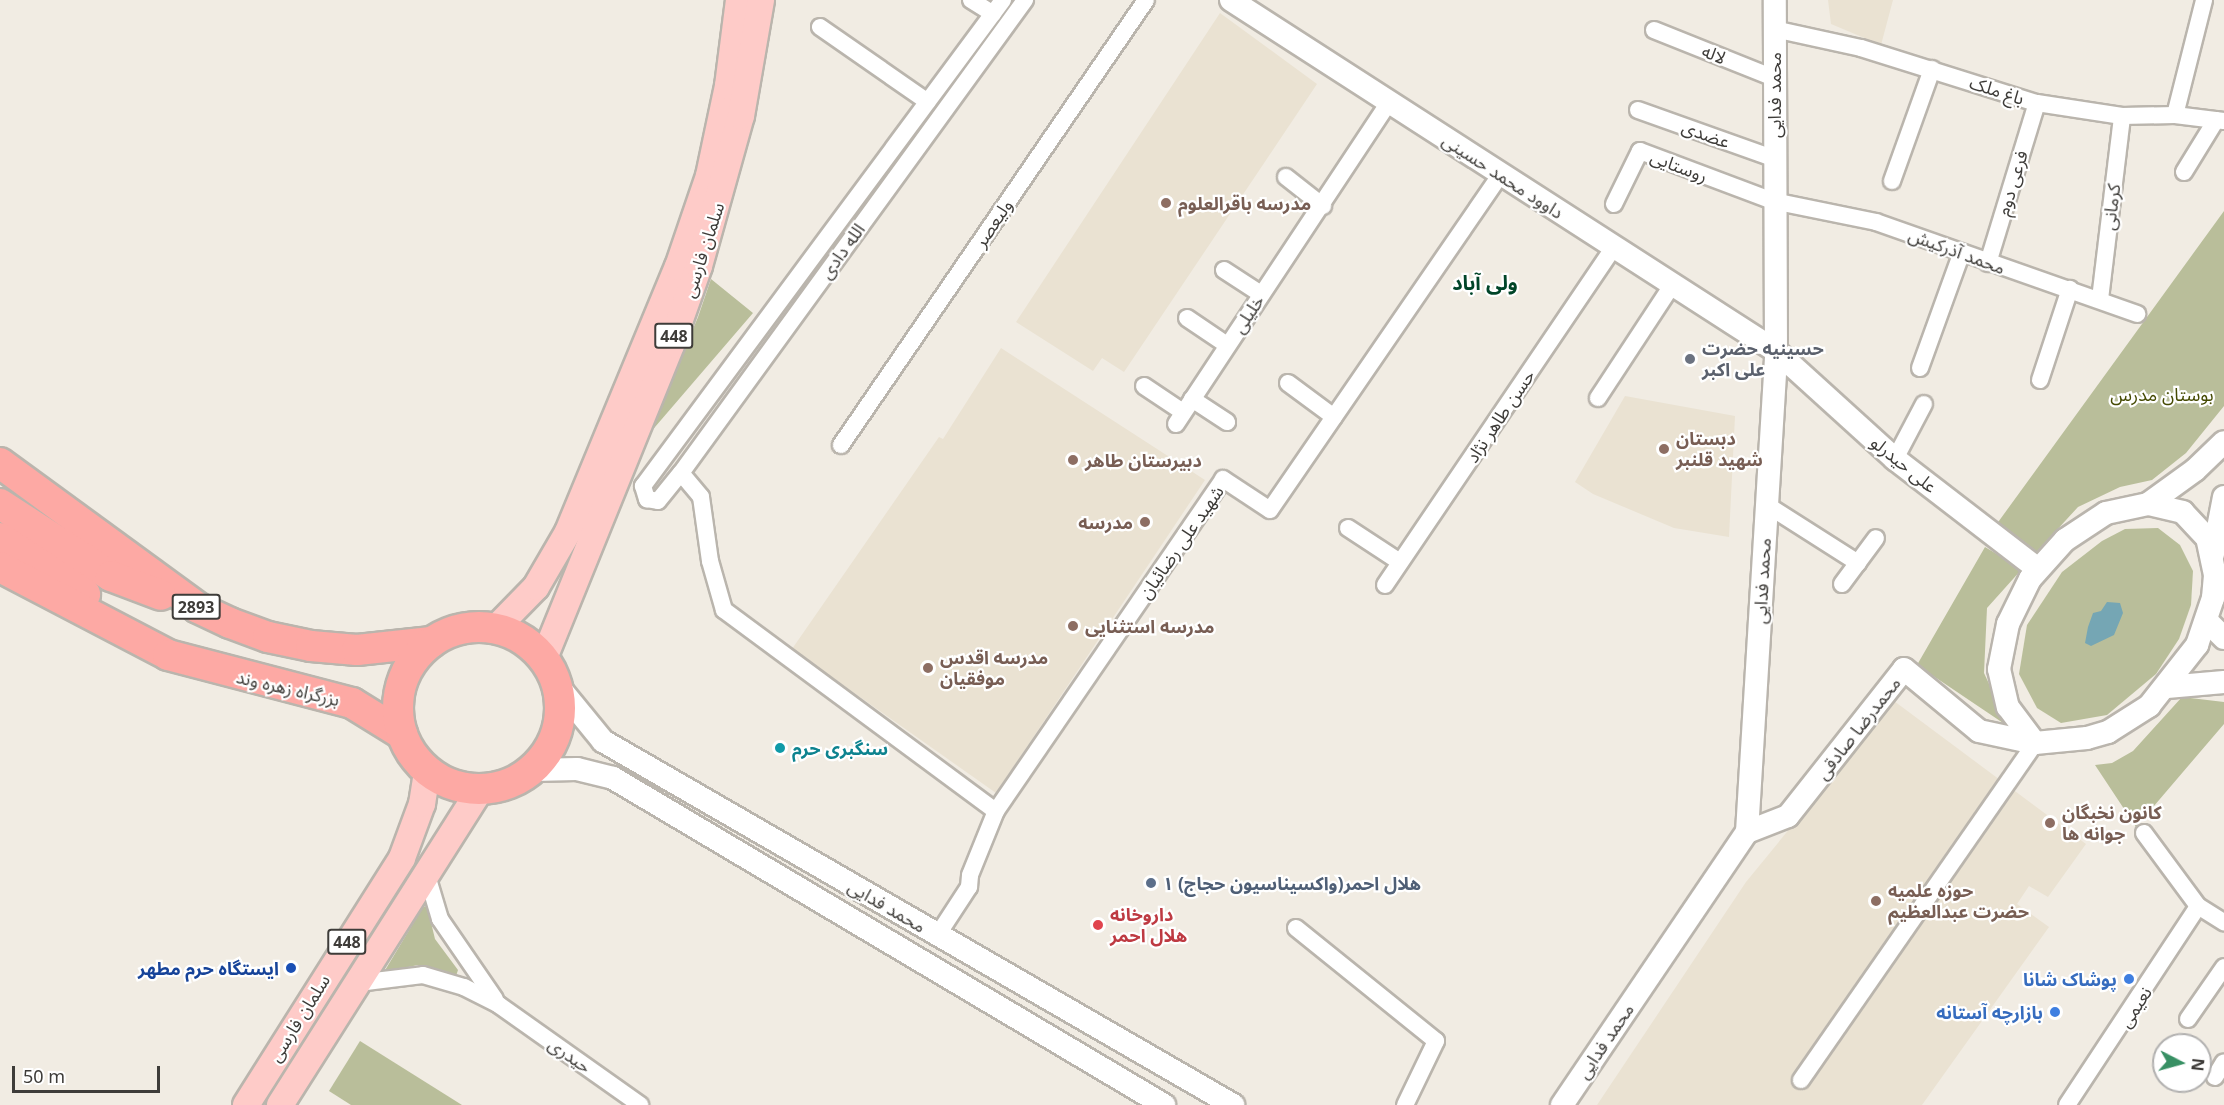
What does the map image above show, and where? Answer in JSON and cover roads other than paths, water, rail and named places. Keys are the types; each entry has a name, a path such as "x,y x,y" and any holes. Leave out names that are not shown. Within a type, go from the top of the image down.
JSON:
{"highway":[{"name":"2893","path":"0,463 198,608 268,637 311,646 357,650 432,642"},
{"path":"0,504 111,576 198,608"},
{"name":"بزرگراه زهره وند","path":"0,538 98,602 168,655"},
{"name":"بزرگراه زهره وند","path":"0,567 168,655 352,703 380,717 402,734"},
{"path":"473,627 496,628 531,644 544,658 558,686 561,709 557,732 548,753 532,770 508,784 480,790 443,781 427,771 402,734 398,715 404,676 414,659 432,642 450,632 473,627"}],"main road":[{"name":"سلمان فارسی","path":"496,628 536,587 568,532 678,267 710,176 728,86 739,0"},
{"name":"سلمان فارسی","path":"544,658 671,345 699,266 741,116 761,0"},
{"name":"سلمان فارسی","path":"246,1105 402,858 422,804 427,771"},
{"name":"سلمان فارسی","path":"280,1105 480,790"}],"street":[{"path":"970,0 993,14"},
{"name":"الله دادی","path":"1003,0 643,486 647,500 658,501 681,472 1025,0"},
{"name":"ولیعصر","path":"841,445 1146,0"},
{"name":"داوود محمد حسینی","path":"1231,0 1776,351"},
{"name":"محمد فدایی","path":"1562,1105 1747,832 1776,351 1773,201 1775,0"},
{"path":"2175,115 2204,0"},
{"path":"820,27 928,102"},
{"name":"باغ ملک","path":"1774,28 1932,69 2037,103 2122,116 2175,115 2220,120"},
{"name":"لاله","path":"1654,30 1774,78"},
{"path":"1892,181 1932,69"},
{"name":"خلیلی","path":"1184,411 1261,294 1323,206 1389,102"},
{"name":"فرعی دوم","path":"1988,263 2037,103"},
{"name":"عضدی","path":"1638,110 1773,158"},
{"name":"کرمانی","path":"2100,299 2122,116"},
{"path":"2184,172 2220,120"},
{"name":"روستایی","path":"1614,204 1640,151 1773,201"},
{"name":"شهید علی رضائیان","path":"937,936 969,887 970,875 996,811 1223,479 1270,510 1501,174"},
{"path":"1286,177 1323,206"},
{"name":"محمد آذرکیش","path":"1773,201 1876,222 1988,263 2100,299 2137,314"},
{"name":"حسن طاهر نژاد","path":"1385,585 1614,247"},
{"path":"1920,368 1962,252"},
{"path":"1224,270 1261,294"},
{"path":"1598,398 1672,284"},
{"path":"2040,380 2070,289"},
{"path":"1187,318 1227,345"},
{"name":"علی حیدرلو","path":"1776,351 1895,459 2038,569"},
{"path":"1288,383 1334,417"},
{"path":"1144,386 1184,411 1227,422"},
{"path":"1895,459 1924,405"},
{"path":"2148,504 2195,470 2224,441"},
{"path":"681,472 701,497 710,561 724,610 996,811"},
{"path":"2035,743 2075,740 2108,732 2150,706 2167,687 2197,645 2207,621 2213,598 2213,555 2224,497"},
{"path":"2035,743 2008,708 2000,669 2001,647 2017,600 2038,569 2065,540 2106,513 2148,504 2166,506 2197,523 2213,555"},
{"path":"1767,505 1858,563"},
{"path":"1348,528 1400,562"},
{"path":"1842,584 1876,538"},
{"path":"2207,621 2224,638"},
{"name":"محمدرضا صادقی","path":"1747,832 1788,816 1904,669 1979,731 2035,743"},
{"path":"2167,687 2224,682"},
{"name":"محمد فدایی","path":"558,686 603,741 1233,1105"},
{"path":"1800,1080 2035,743"},
{"name":"محمد فدایی","path":"532,770 577,769 613,778 1164,1105"},
{"path":"2144,833 2198,906 2224,922"},
{"path":"426,872 440,919 468,966 499,1005"},
{"name":"نعیمی","path":"2067,1105 2198,906"},
{"path":"1296,928 1436,1041 1405,1105"},
{"path":"2188,1019 2224,967"},
{"path":"358,983 423,975 464,987 499,1005"},
{"name":"حیدری","path":"499,1005 640,1105"},
{"path":"2215,1077 2224,1062"}],"water":[{"path":"2107,602 2120,603 2123,613 2114,635 2091,646 2085,643 2093,613 2101,611"}],"place":[{"name":"مدرسه باقرالعلوم","path":"1166,203"},
{"name":"حسینیه حضرت علی اکبر","path":"1690,359"},
{"name":"دبستان شهید قلنبر","path":"1664,449"},
{"name":"دبیرستان طاهر","path":"1073,460"},
{"name":"مدرسه","path":"1145,522"},
{"name":"مدرسه استثنایی","path":"1073,626"},
{"name":"مدرسه اقدس موفقیان","path":"928,668"},
{"name":"سنگبری حرم","path":"780,748"},
{"name":"کانون نخبگان جوانه ها","path":"2050,823"},
{"name":"هلال احمر(واکسیناسیون حجاج) ۱","path":"1151,883"},
{"name":"حوزه علمیه حضرت عبدالعظیم","path":"1876,901"},
{"name":"داروخانه هلال احمر","path":"1098,925"},
{"name":"ایستگاه حرم مطهر","path":"291,968"},
{"name":"پوشاک شانا","path":"2129,979"},
{"name":"بازارچه آستانه","path":"2055,1012"}],"district":[{"name":"ولی آباد","path":"1485,282"}],"park label":[{"name":"بوستان مدرس","path":"2162,394"}]}
